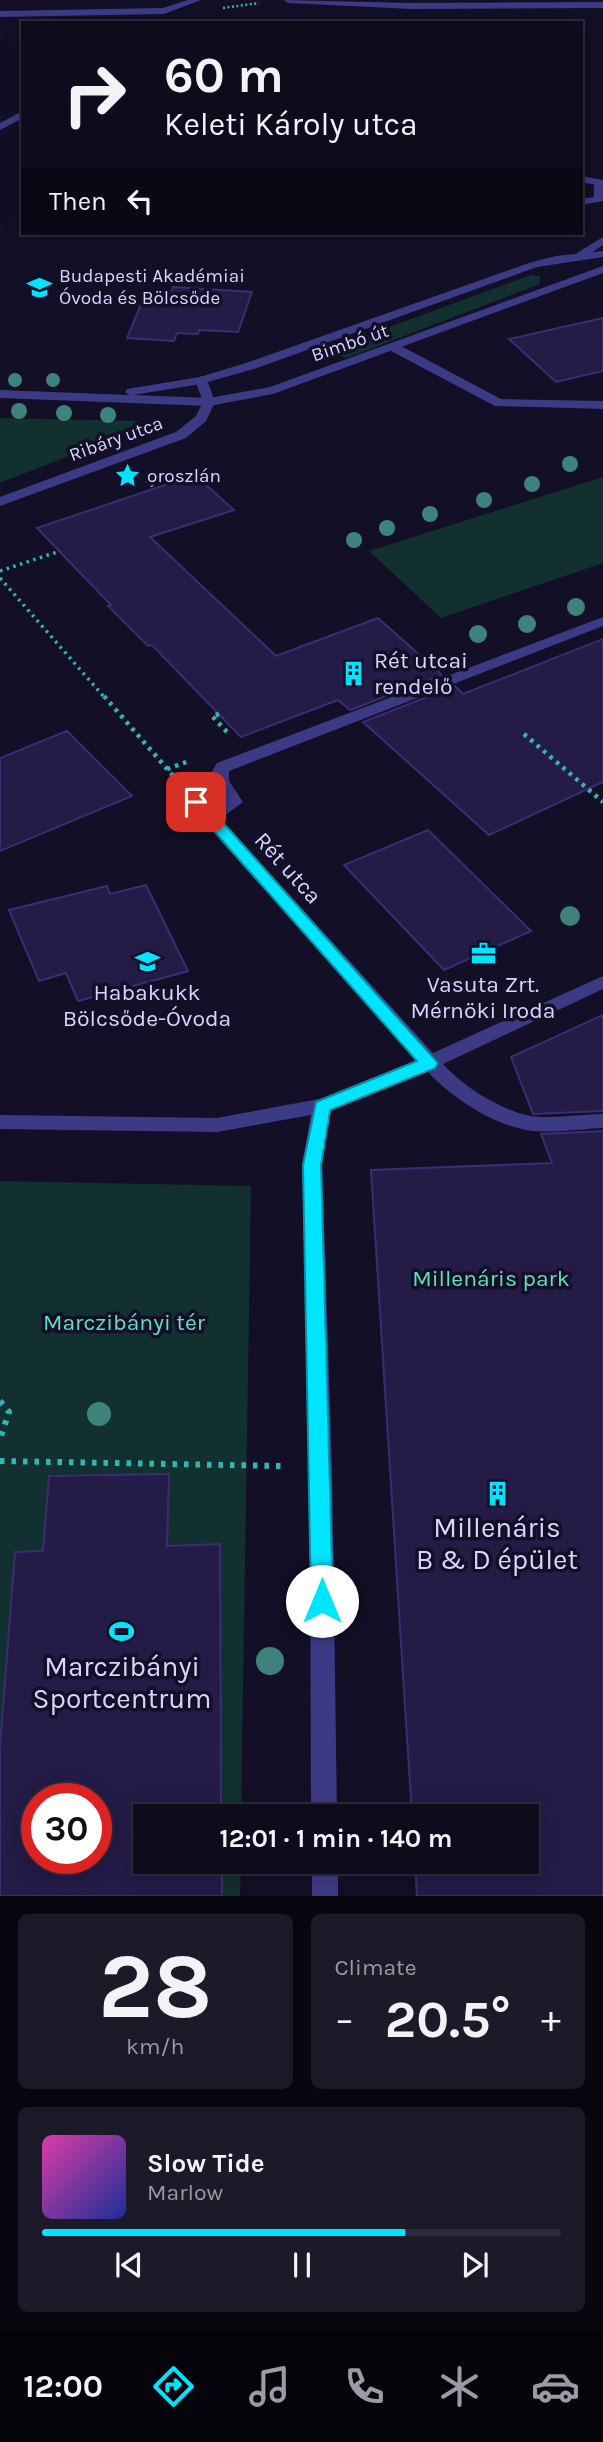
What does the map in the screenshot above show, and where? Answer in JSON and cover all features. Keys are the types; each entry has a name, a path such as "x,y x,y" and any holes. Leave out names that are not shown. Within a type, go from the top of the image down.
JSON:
{"street":[{"path":"0,14 164,11 197,0"},
{"path":"289,0 412,6 603,5"},
{"path":"160,21 166,17 164,11"},
{"path":"0,127 21,115"},
{"path":"583,179 601,183 599,199 583,202"},
{"path":"581,255 603,240"},
{"name":"Bimbó út","path":"100,398 201,380 253,365 533,265 581,255 603,254"},
{"name":"Bimbó út","path":"0,394 209,402 273,390 395,348 603,270"},
{"path":"395,348 499,403 603,405"},
{"path":"201,380 209,402"},
{"name":"Ribáry utca","path":"0,502 181,435 202,418 209,402"},
{"path":"210,818 235,802 234,795 220,780 219,773 223,767 603,621"},
{"name":"Rét utca","path":"196,802 448,1082 489,1108 527,1123 603,1121"},
{"path":"0,1122 217,1125 322,1106 429,1063 603,982"},
{"path":"322,1106 312,1165 321,1467 324,1804"},
{"path":"325,1874 325,1896"}],"path":[{"path":"217,6 226,9 246,3 282,4 289,0"},
{"path":"0,571 60,551"},
{"path":"0,578 196,802"},
{"path":"212,716 219,714"},
{"path":"524,734 603,802"},
{"path":"0,1401 9,1412 0,1439"},
{"path":"0,1461 321,1467"}],"green space":[{"path":"531,275 540,276 540,284 347,358 330,354 329,349"},
{"path":"0,418 139,421 145,426 0,483"},
{"path":"603,477 603,563 441,618 369,551"},
{"name":"Marczibányi Sportcentrum","path":"0,1181 251,1186 241,1804 133,1804 133,1874 241,1874 240,1896 0,1896"}],"building":[{"path":"173,287 252,292 238,332 199,330 198,334 177,333 174,341 127,338 144,297 168,299"},
{"path":"603,318 603,371 556,382 509,339"},
{"path":"195,475 234,510 150,537 276,656 378,618 442,675 350,710 338,700 241,737 152,645 148,646 108,606 111,605 37,528"},
{"path":"603,639 603,782 489,835 363,722 455,686 463,694"},
{"path":"67,731 132,796 0,851 0,758"},
{"path":"428,830 531,931 444,970 344,865"},
{"path":"146,885 188,971 78,1001 66,973 39,981 9,910 107,886 110,894"},
{"path":"603,1015 603,1111 533,1114 511,1057"},
{"name":"Millenáris park","path":"603,1131 603,1896 417,1896 416,1874 539,1874 539,1804 411,1804 371,1170 552,1163 541,1134"},
{"path":"169,1474 167,1546 220,1544 221,1804 133,1804 133,1874 222,1874 222,1896 0,1896 0,1746 15,1552 43,1551 49,1476"}],"place":[{"name":"Budapesti Akadémiai Óvoda és Bölcsőde","path":"39,287"},
{"name":"oroszlán","path":"127,476"},
{"name":"Rét utcai rendelő","path":"354,673"},
{"name":"Vasuta Zrt. Mérnöki Iroda","path":"483,954"},
{"name":"Habakukk Bölcsőde-Óvoda","path":"147,962"},
{"name":"Millenáris B & D épület","path":"497,1493"},
{"name":"Marczibányi Sportcentrum","path":"122,1632"}],"route":[{"path":"196,802 429,1063 322,1106 312,1165 322,1601"}],"park label":[{"name":"Marczibányi tér","path":"124,1322"}]}
